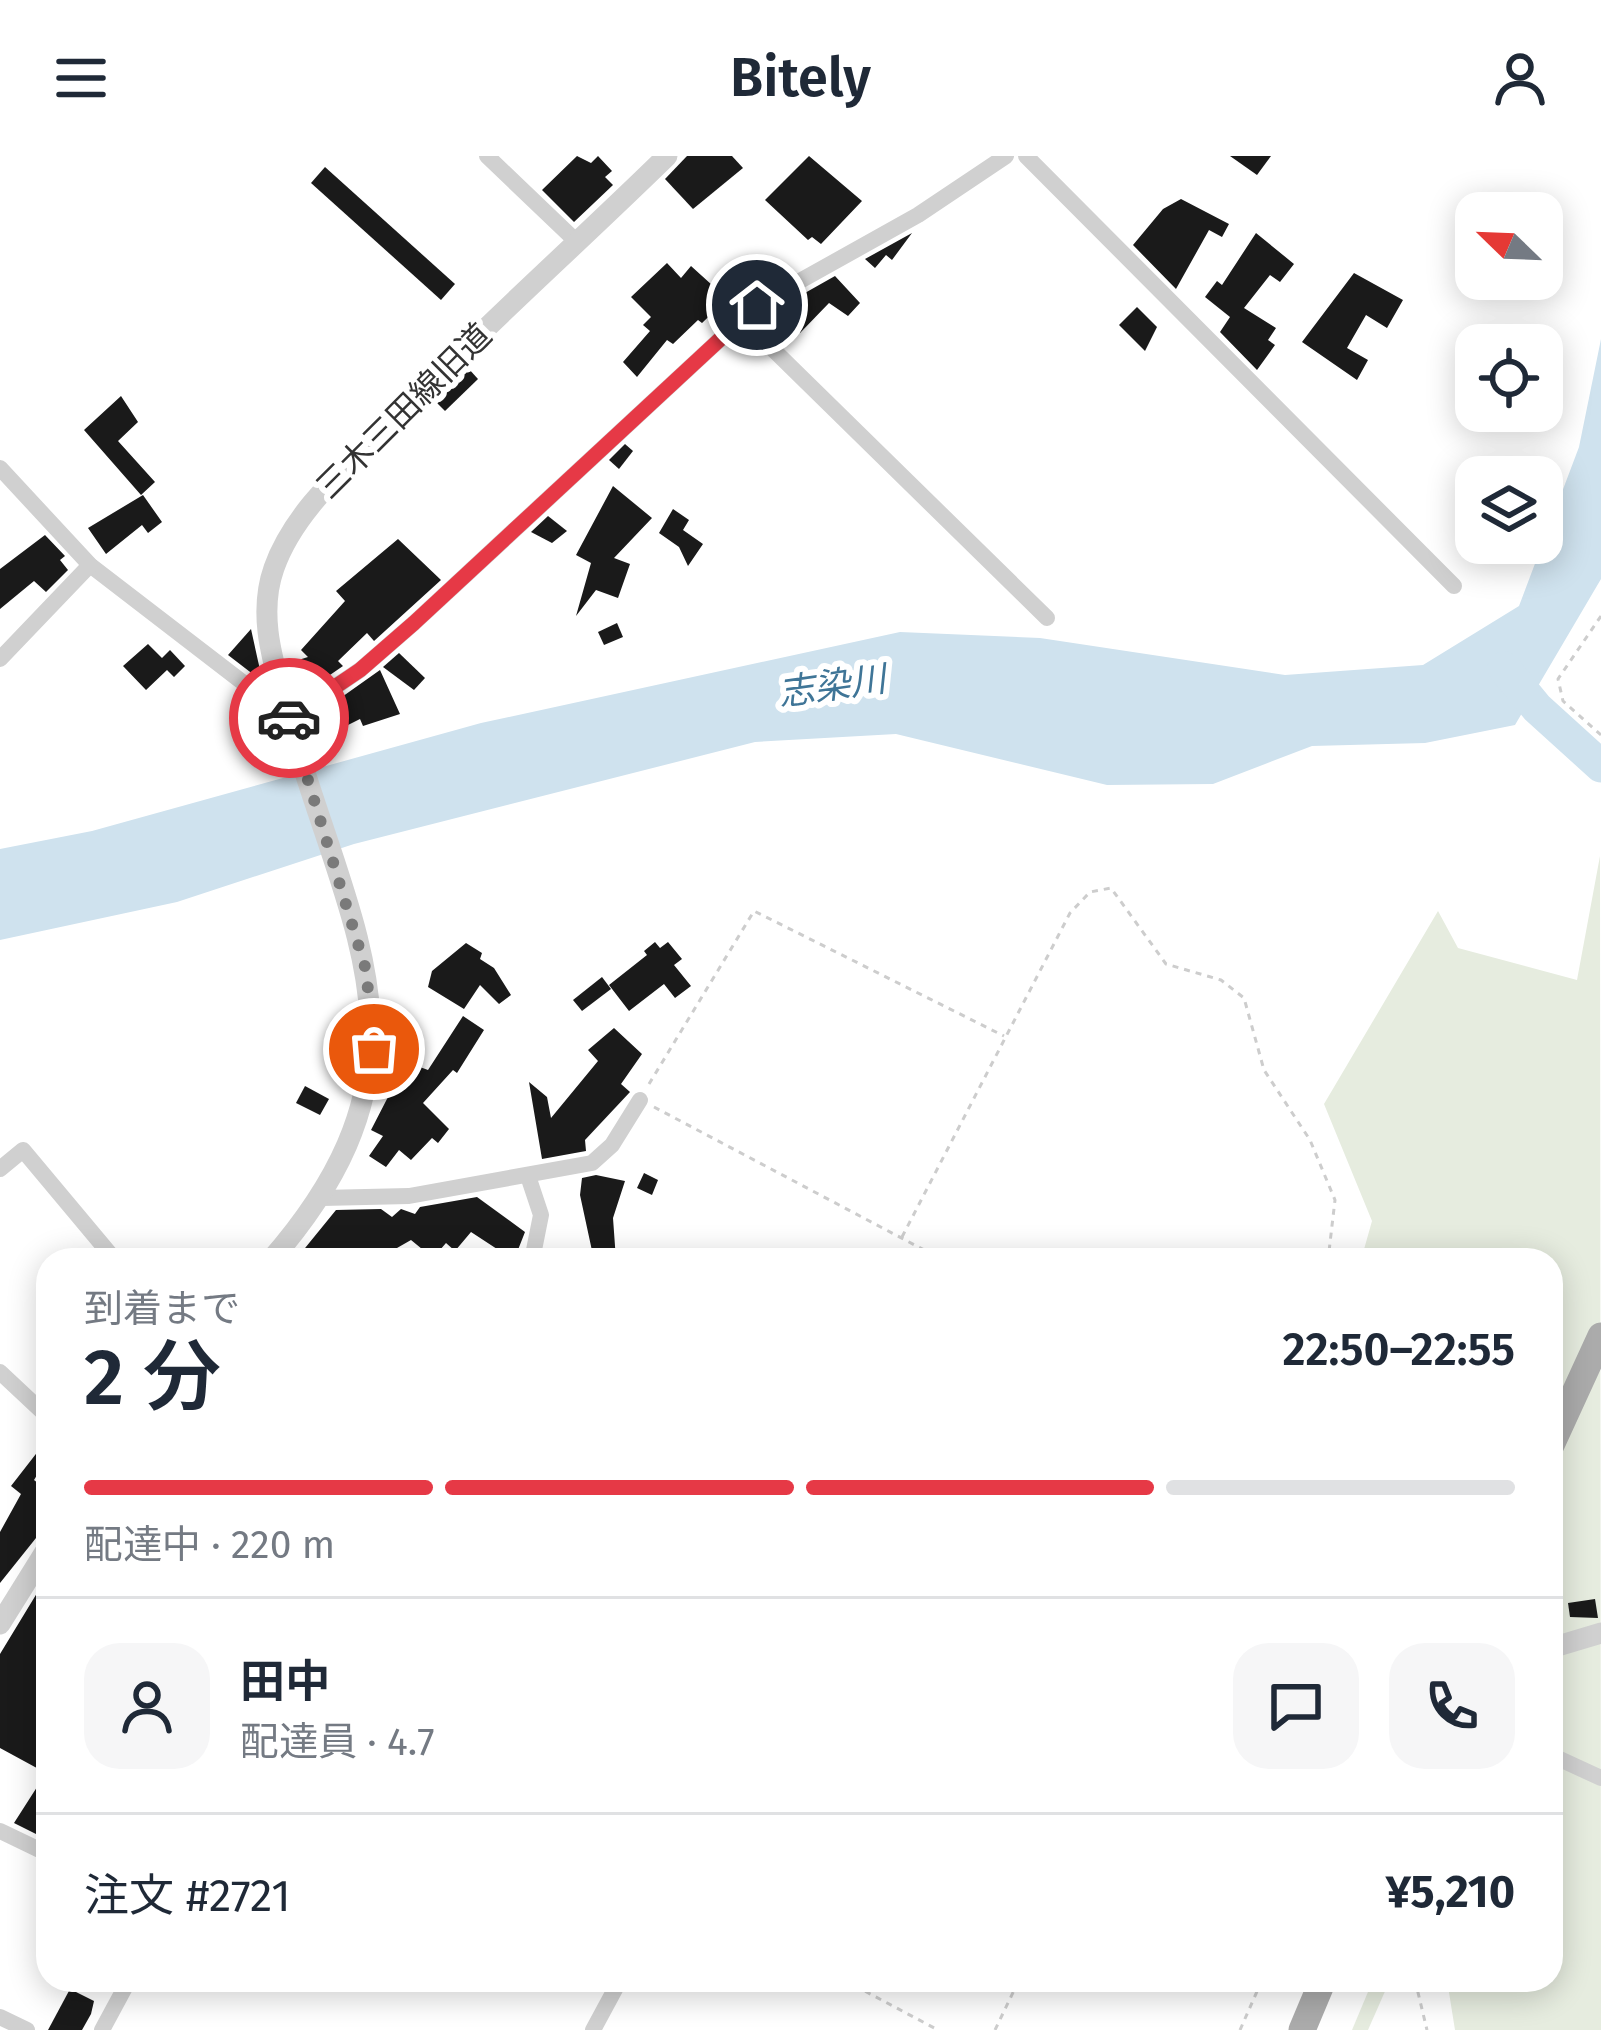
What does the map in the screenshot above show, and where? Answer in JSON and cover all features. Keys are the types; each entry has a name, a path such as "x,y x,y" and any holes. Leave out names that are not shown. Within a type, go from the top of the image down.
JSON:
{"main road":[{"path":"1563,1419 1601,1336"},
{"path":"1302,2030 1318,1992"}],"street":[{"path":"487,156 578,243"},
{"name":"三木三田線旧道","path":"282,1248 322,1198 355,1130 374,1049 366,970 266,635 274,569 307,508 431,380 667,156"},
{"path":"0,468 90,565 289,718 360,670 414,623 757,305 918,215 1006,156"},
{"path":"1026,156 1454,586"},
{"path":"742,320 1047,618"},
{"path":"0,659 90,565"},
{"path":"322,1198 409,1196 592,1163 612,1145 640,1100"},
{"path":"0,1169 23,1150 105,1248"},
{"path":"528,1176 541,1215 534,1248"},
{"path":"0,1372 36,1406"},
{"path":"0,1624 36,1566"},
{"path":"1563,1644 1601,1633"},
{"path":"1563,1761 1601,1778"},
{"path":"0,1831 36,1848"},
{"path":"103,2030 123,1992"},
{"path":"593,2030 614,1992"},
{"path":"0,2017 27,2030"}],"path":[{"path":"1601,616 1558,679 1562,700 1601,735"},
{"path":"902,1238 1070,913 1090,892 1111,888 1166,964 1221,980 1244,998 1264,1070 1310,1140 1334,1200 1329,1248"},
{"path":"921,1248 640,1100 754,910 1005,1036"},
{"path":"867,1992 938,2030"},
{"path":"994,2030 1013,1992"},
{"path":"1240,2030 1257,1992"},
{"path":"1418,1992 1427,2030"}],"shaded area":[{"path":"1600,856 1601,2030 1455,2030 1449,1992 1563,1992 1563,1248 1364,1248 1372,1221 1324,1104 1438,911 1458,948 1577,980"},
{"path":"1368,1992 1385,1992 1368,2030 1352,2030"}],"water":[{"name":"志染川","path":"1601,339 1601,579 1515,725 1425,743 1312,746 1213,784 1107,785 896,734 755,742 354,844 177,902 0,940 0,849 92,831 481,723 900,632 1040,638 1285,675 1423,665 1519,606 1535,564 1563,564 1563,489 1579,447"}],"building":[{"path":"577,156 591,163 598,156 612,171 605,177 613,185 574,222 542,190"},
{"path":"687,156 732,156 743,168 693,209 665,179"},
{"path":"809,156 862,201 821,244 812,237 808,240 765,200"},
{"path":"1230,156 1271,156 1257,175"},
{"path":"325,167 455,284 441,300 311,183"},
{"path":"1181,199 1229,224 1222,237 1209,230 1176,289 1133,245 1163,209"},
{"path":"912,233 892,260 886,255 875,268 865,259"},
{"path":"1256,233 1294,264 1280,282 1270,275 1244,308 1276,328 1268,340 1275,345 1257,370 1220,332 1230,317 1205,297 1217,281 1222,285"},
{"path":"667,263 681,278 691,266 712,285 721,274 743,296 731,307 725,301 673,344 667,340 637,377 623,362 650,331 643,325 651,317 631,297"},
{"path":"1354,273 1403,300 1387,328 1366,315 1347,348 1368,360 1357,380 1302,342"},
{"path":"835,276 860,303 848,316 829,303 800,333 773,311"},
{"path":"1137,307 1157,327 1145,351 1119,325"},
{"path":"468,368 478,379 445,411 435,401"},
{"path":"121,396 138,422 118,441 155,482 141,495 84,430"},
{"path":"625,444 633,451 619,469 609,460"},
{"path":"613,486 652,518 614,558 630,564 618,598 596,590 576,616 591,563 576,555"},
{"path":"143,495 162,522 148,533 142,525 106,554 88,528"},
{"path":"673,509 689,520 683,530 703,544 688,566 679,547 659,533"},
{"path":"548,516 567,531 552,543 531,532"},
{"path":"45,535 65,556 60,560 68,570 46,592 34,581 0,609 0,569"},
{"path":"398,539 441,580 374,641 367,633 338,661 343,666 298,697 289,663 308,657 301,650 345,601 336,591"},
{"path":"617,623 623,637 604,645 598,632"},
{"path":"251,629 258,661 263,682 228,655"},
{"path":"148,644 162,658 170,650 185,666 174,677 167,670 146,690 123,666"},
{"path":"399,653 425,678 414,690 383,667"},
{"path":"380,670 400,714 363,726 360,719 318,740 308,721"},
{"path":"262,731 283,750 289,770 252,743"},
{"path":"655,942 660,948 668,942 682,959 674,965 691,986 675,998 664,984 629,1011 609,985 647,955 644,951"},
{"path":"466,943 482,953 480,959 494,968 511,995 499,1004 480,985 464,1009 428,987 432,971"},
{"path":"602,977 611,989 582,1011 573,1000"},
{"path":"463,1016 484,1030 457,1073 453,1070 423,1103 449,1129 438,1143 432,1138 411,1160 399,1150 386,1167 369,1156 383,1136 371,1130 388,1097 382,1095 393,1057 428,1070"},
{"path":"614,1028 642,1054 621,1084 630,1092 585,1140 586,1151 542,1159 529,1082 547,1097 551,1118 598,1061 588,1050"},
{"path":"305,1086 329,1099 320,1115 296,1103"},
{"path":"644,1173 658,1180 652,1195 637,1188"},
{"path":"596,1175 625,1181 613,1218 615,1248 591,1248 580,1195 582,1178"},
{"path":"477,1197 525,1232 519,1248 496,1248 471,1232 458,1248 446,1243 442,1248 421,1248 411,1240 397,1248 305,1248 336,1210 381,1209 392,1217 401,1209 415,1214 420,1207"},
{"path":"36,1454 36,1538 0,1583 0,1532 21,1494 11,1486"},
{"path":"36,1595 36,1768 0,1748 0,1654"},
{"path":"1595,1599 1598,1618 1570,1617 1568,1603"},
{"path":"36,1789 36,1834 14,1823"},
{"path":"68,1992 94,2001 82,2030 48,2030"}],"waterway":[{"path":"1504,668 1537,708 1601,766"}],"way so far":[{"path":"289,718 366,970 374,1049"}],"route":[{"path":"289,718 360,670 414,623 757,305"}]}
